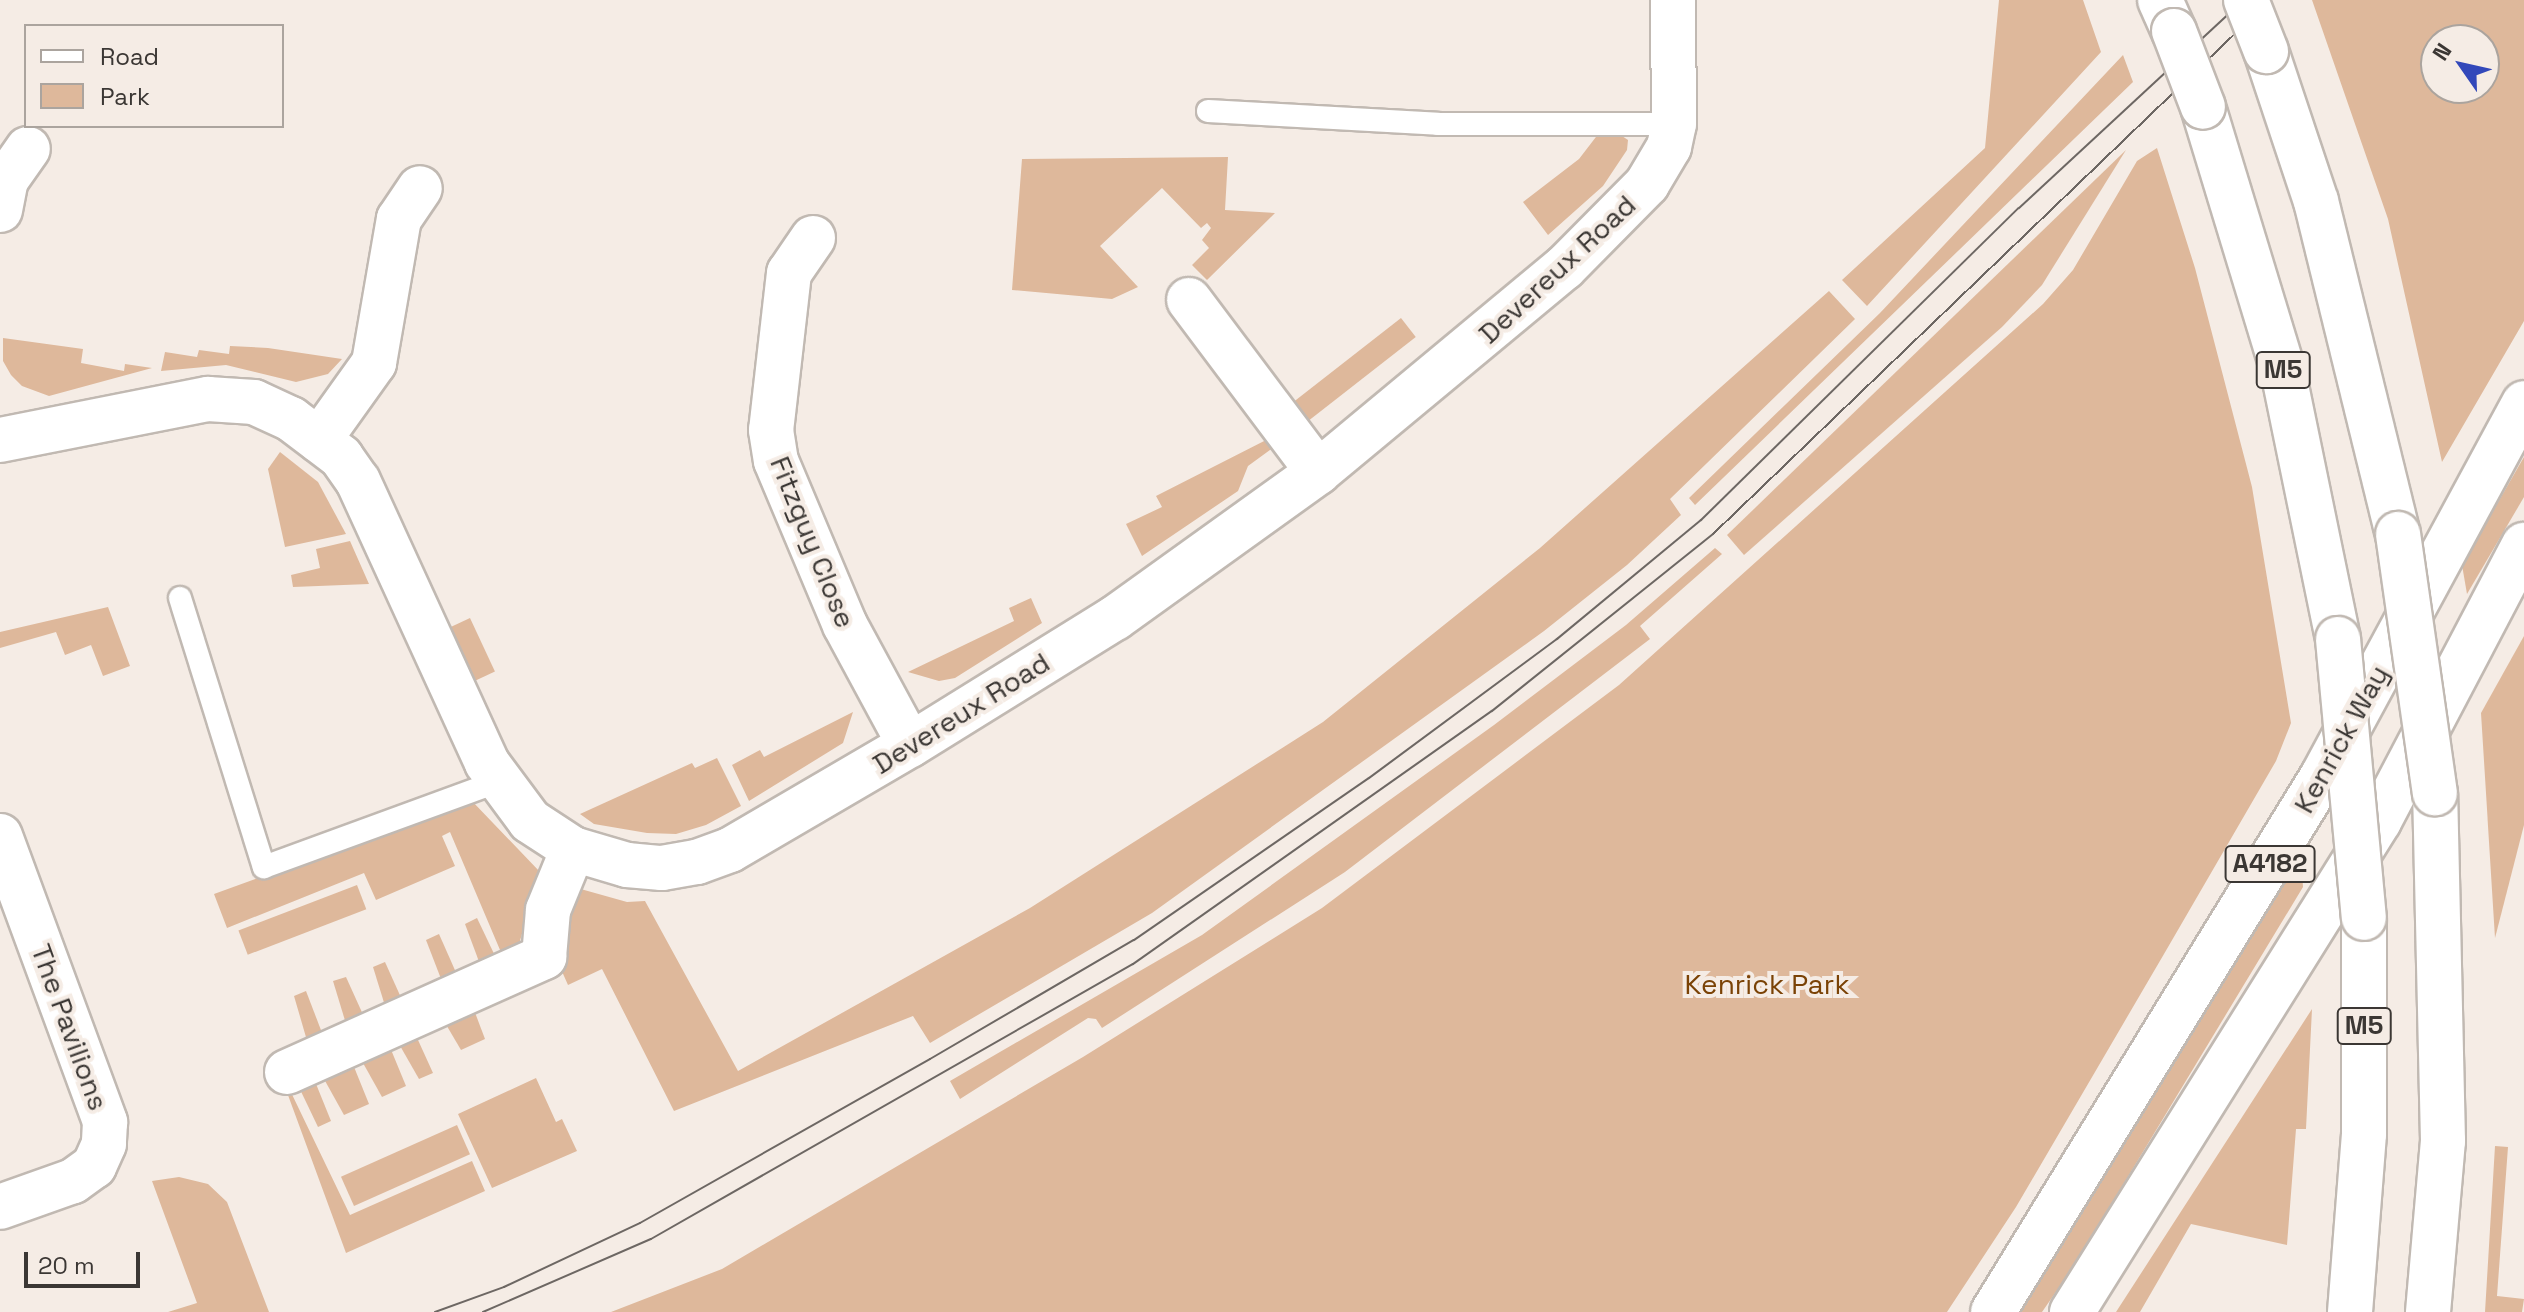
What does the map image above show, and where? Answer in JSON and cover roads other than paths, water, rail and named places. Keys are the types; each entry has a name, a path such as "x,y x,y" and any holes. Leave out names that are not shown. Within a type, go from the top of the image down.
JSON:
{"main road":[{"name":"Devereux Road","path":"0,440 208,399 254,402 319,440 358,481 499,781 530,821 573,849 627,865 662,868 697,862 730,850 910,745 1115,618 1318,472 1564,268 1647,184 1669,147 1674,124 1673,0"},
{"path":"2246,0 2266,51 2324,229 2398,534 2435,793 2443,1141 2428,1312"},
{"name":"M5","path":"2167,15 2203,107 2283,371 2338,639 2364,918 2364,1134 2350,1312"},
{"path":"0,210 6,180 28,149"},
{"path":"319,440 374,363 399,219 420,188"},
{"name":"Fitzguy Close","path":"813,238 789,273 771,430 776,461 845,625 910,745"},
{"path":"1189,300 1318,472"},
{"name":"Kenrick Way","path":"1993,1312 2322,777 2524,403"},
{"name":"A4182","path":"2072,1312 2379,821 2524,545"},
{"name":"The Pavilions","path":"0,836 105,1122 104,1144 94,1166 73,1181 0,1207"},
{"path":"287,1072 544,957 548,910 573,849"}],"lane":[{"path":"1208,111 1438,124 1674,124"},
{"path":"2490,608 2524,576"},
{"path":"180,598 264,867 499,781"}],"tram line":[{"path":"435,1312 504,1287 640,1223 930,1059 1134,940 1369,778 1557,639 1701,520 2019,208 2244,0"},
{"path":"483,1312 651,1239 1133,964 1492,711 1713,534 2270,0"}],"park label":[{"name":"Kenrick Park","path":"1767,984"}]}
